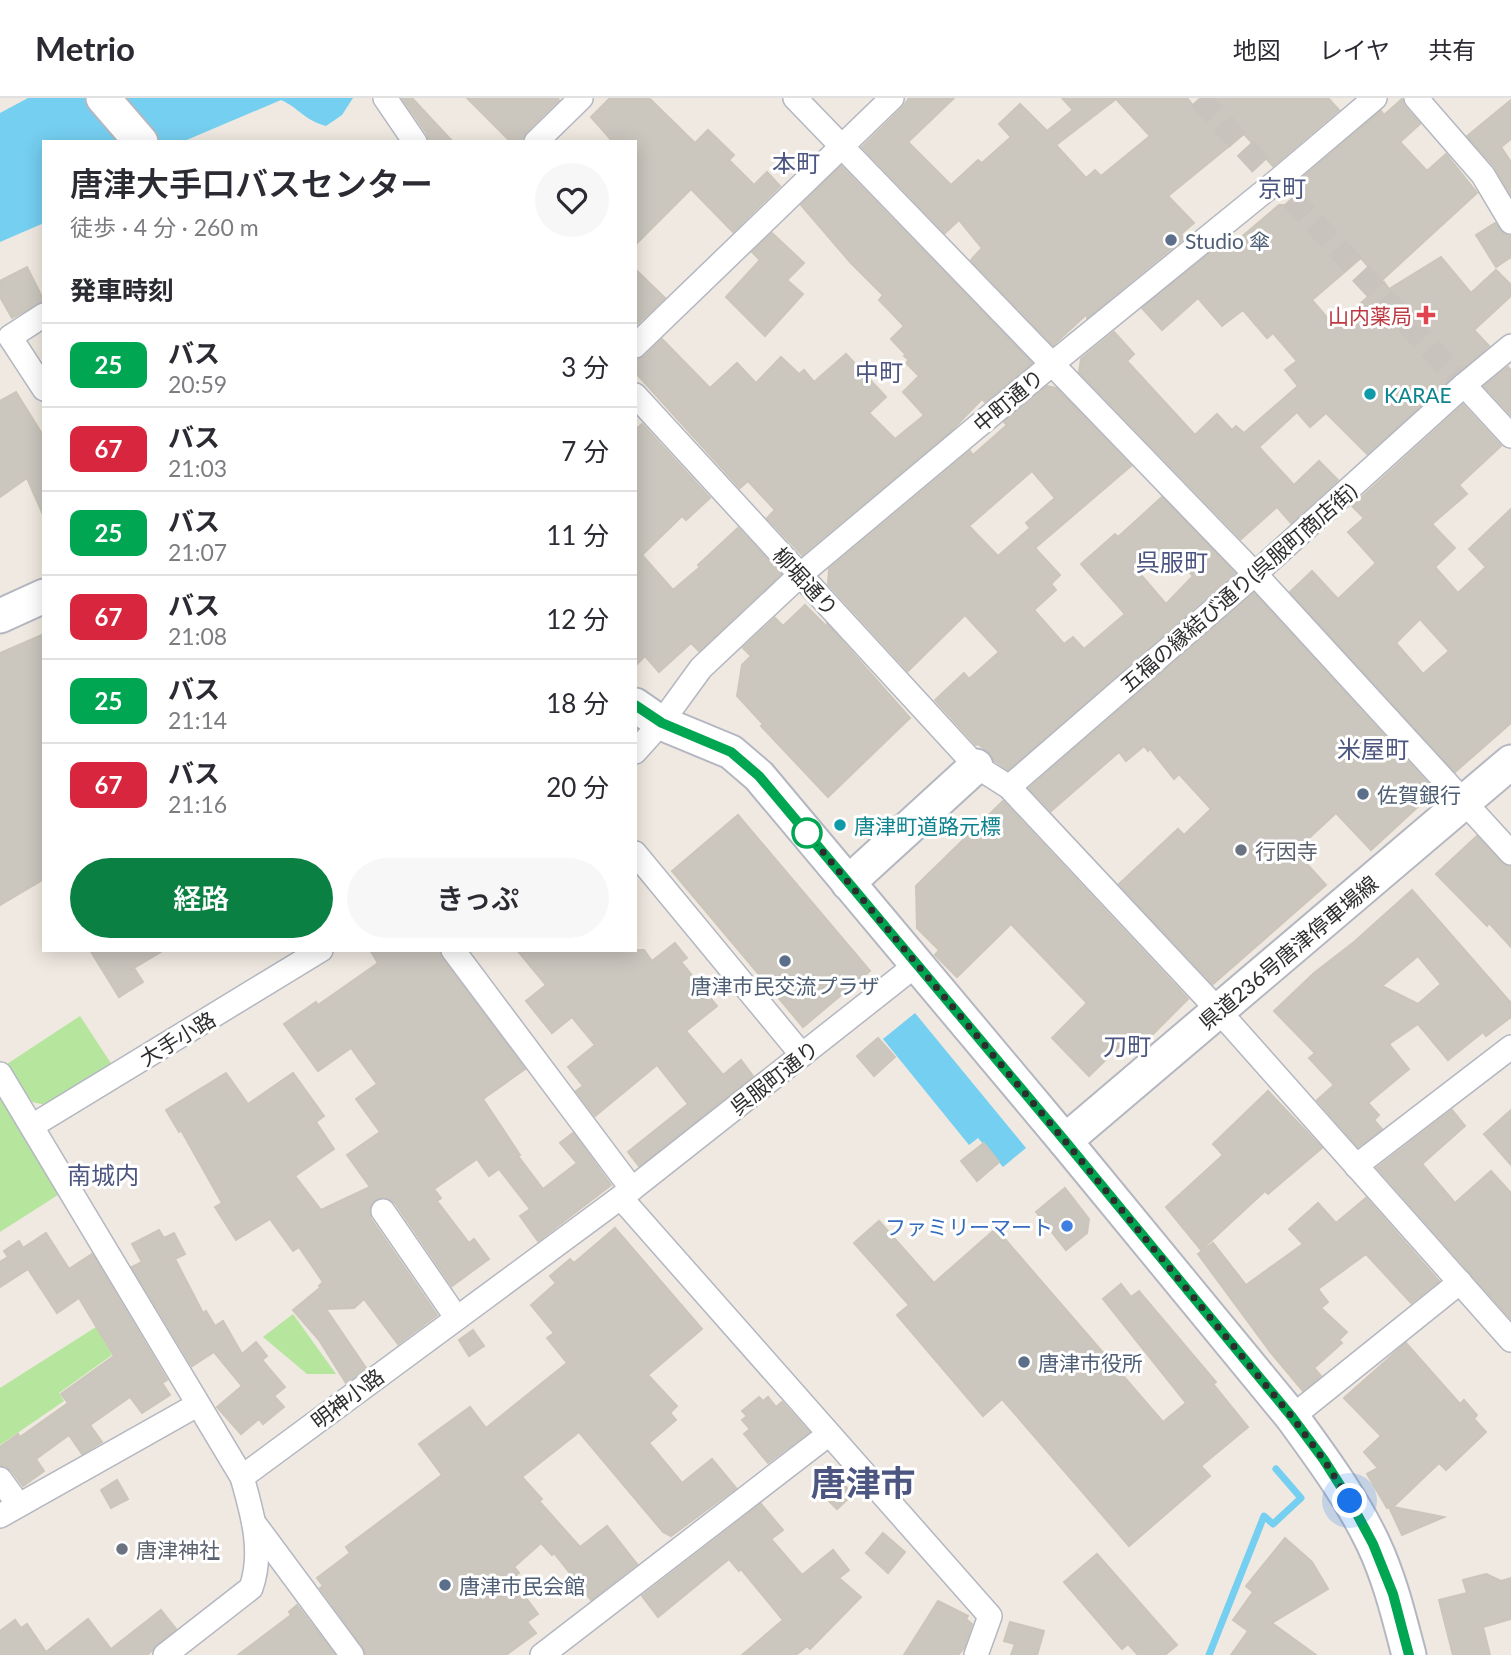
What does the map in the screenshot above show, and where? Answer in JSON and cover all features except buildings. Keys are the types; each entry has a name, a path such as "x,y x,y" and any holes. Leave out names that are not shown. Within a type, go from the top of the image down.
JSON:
{"main road":[{"path":"103,98 139,140"},
{"path":"0,616 42,597"},
{"path":"648,714 731,752 759,776 1292,1417 1331,1470 1373,1544 1393,1594 1409,1655"},
{"name":"県道236号唐津停車場線","path":"1065,1141 1511,762"},
{"path":"848,883 976,766"}],"street":[{"path":"538,140 581,98"},
{"path":"795,98 1255,574 1511,853"},
{"path":"637,344 892,98"},
{"name":"中町通り","path":"648,714 800,575 1375,98"},
{"path":"1416,98 1483,175 1511,222"},
{"path":"388,104 414,140"},
{"path":"42,315 10,337 42,386"},
{"path":"1511,346 1464,385 1511,436"},
{"name":"五福の縁結び通り(呉服町商店街)","path":"1009,787 1255,574 1464,385"},
{"name":"柳堀通り","path":"637,397 976,766 1009,787 1219,1010 1460,1282 1508,1332"},
{"path":"637,746 648,714"},
{"path":"637,855 802,1055"},
{"name":"大手小路","path":"33,1126 318,952"},
{"path":"454,952 626,1194 989,1616 975,1655"},
{"name":"呉服町通り","path":"626,1194 916,965"},
{"path":"1356,1166 1511,1047"},
{"path":"0,1074 242,1476 254,1523 256,1573 251,1588 164,1655"},
{"name":"明神小路","path":"242,1476 626,1194"},
{"path":"383,1211 456,1317"},
{"path":"1292,1417 1460,1282"},
{"path":"0,1479 9,1510 197,1405"},
{"path":"542,1655 829,1433"},
{"path":"254,1523 352,1655"}],"green space":[{"path":"80,1016 114,1068 55,1107 32,1102 7,1064"},
{"path":"0,1098 61,1193 0,1232"},
{"path":"293,1314 336,1374 307,1374 263,1337"},
{"path":"96,1327 112,1355 59,1393 64,1401 0,1445 0,1388"}],"water":[{"path":"28,98 353,98 342,115 326,126 312,121 281,100 187,140 42,140 42,224 0,242 0,113"},
{"path":"915,1013 1026,1148 1003,1167 978,1138 969,1145 883,1039"}],"waterway":[{"path":"1209,1655 1264,1516 1273,1524 1301,1498 1276,1469"}],"tunnel":[{"path":"1199,98 1464,385"}],"bus line":[{"name":"25","path":"637,706 662,723 731,752 759,776 1292,1417 1337,1480 1373,1544 1393,1594 1409,1655"}],"place":[{"name":"Studio 傘","path":"1171,240"},
{"name":"山内薬局","path":"1426,315"},
{"name":"KARAE","path":"1370,394"},
{"name":"佐賀銀行","path":"1363,794"},
{"name":"唐津町道路元標","path":"840,825"},
{"name":"行因寺","path":"1241,850"},
{"name":"唐津市民交流プラザ","path":"785,961"},
{"name":"ファミリーマート","path":"1067,1226"},
{"name":"唐津市役所","path":"1024,1362"},
{"name":"唐津神社","path":"122,1549"},
{"name":"唐津市民会館","path":"445,1585"}],"district":[{"name":"本町","path":"796,162"},
{"name":"京町","path":"1282,187"},
{"name":"中町","path":"879,371"},
{"name":"呉服町","path":"1172,561"},
{"name":"米屋町","path":"1373,748"},
{"name":"刀町","path":"1127,1045"},
{"name":"南城内","path":"103,1174"},
{"name":"唐津市","path":"863,1482"}],"route":[{"path":"807,833 1292,1417 1350,1501"}]}
